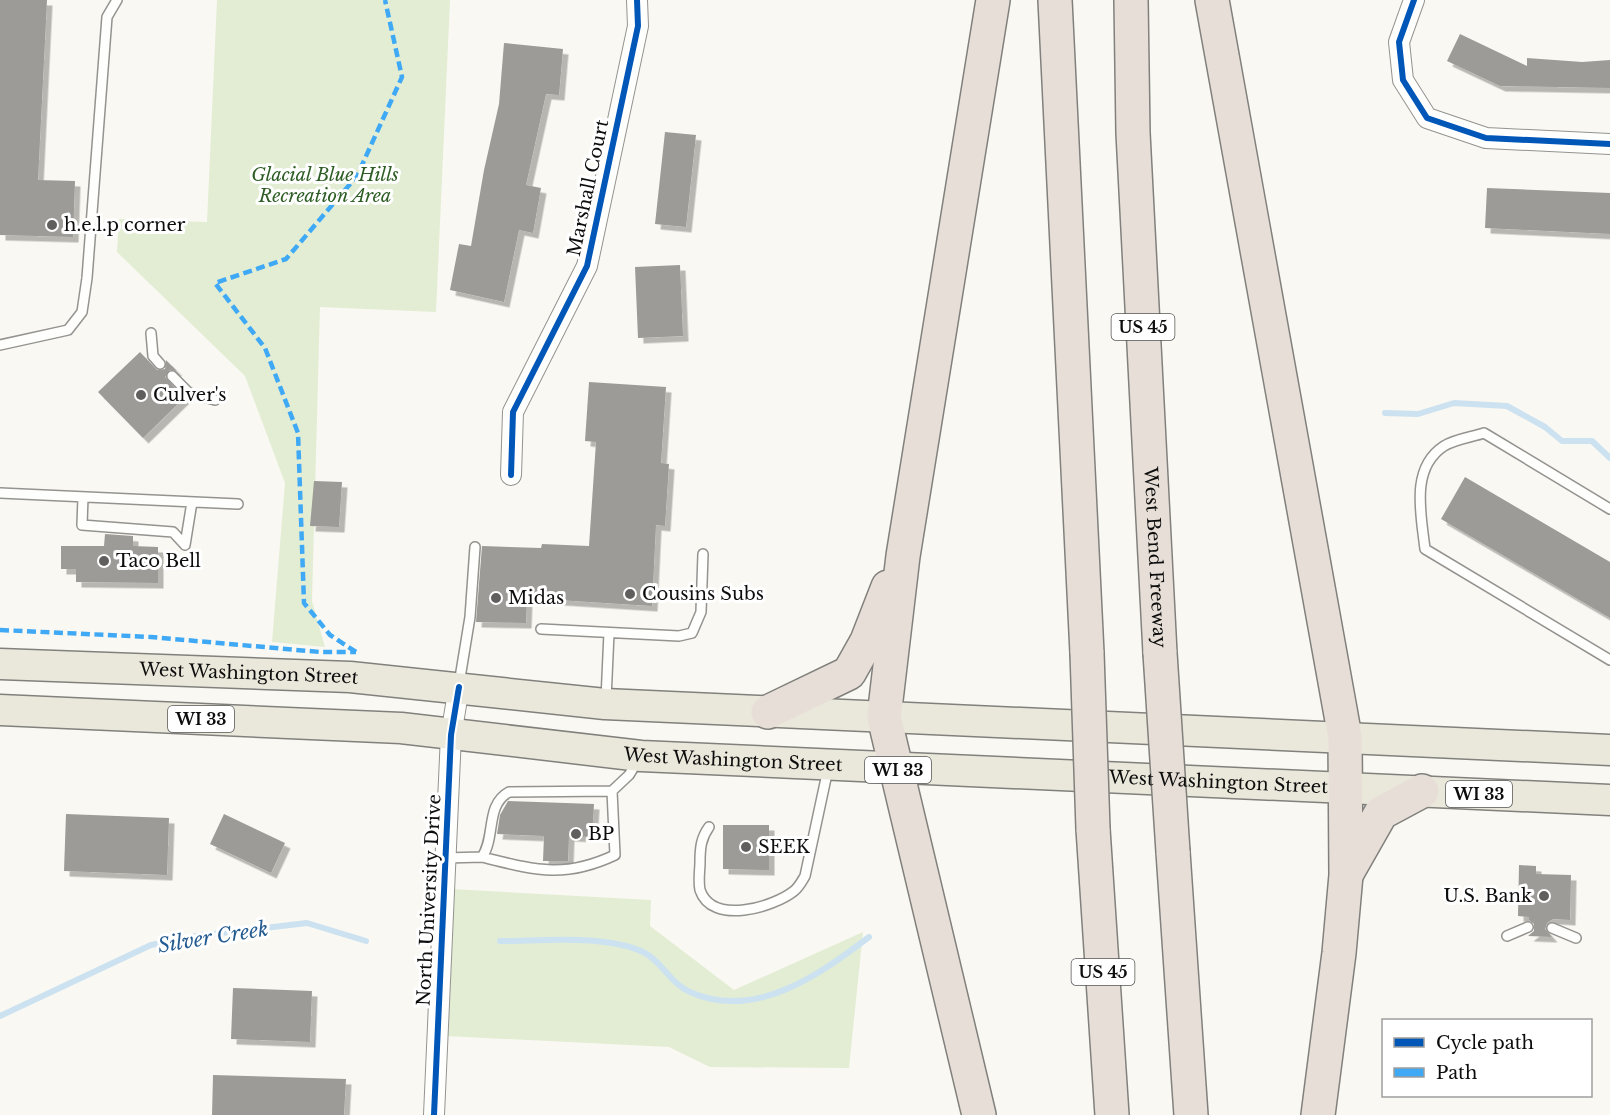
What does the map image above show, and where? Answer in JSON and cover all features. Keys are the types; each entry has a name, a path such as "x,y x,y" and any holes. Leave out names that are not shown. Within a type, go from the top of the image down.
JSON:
{"highway":[{"path":"979,1115 884,717 903,555 993,0"},
{"name":"US 45","path":"1055,0 1087,653 1093,829 1112,1115"},
{"name":"West Bend Freeway","path":"1131,0 1133,133 1160,653 1191,1115"},
{"path":"1212,0 1345,737 1348,788 1346,875 1339,953 1318,1115"},
{"path":"768,712 849,673 867,641 903,555"},
{"path":"1346,875 1381,813 1422,791"}],"main road":[{"name":"West Washington Street","path":"0,664 350,677 606,704 1610,750"},
{"name":"West Washington Street","path":"0,710 401,728 641,756 830,764 896,770 1610,800"}],"street":[{"name":"Marshall Court","path":"511,475 513,412 586,266 638,26 637,0"},
{"path":"1414,0 1399,42 1403,80 1428,118 1486,138 1610,144"},
{"name":"North University Drive","path":"434,1115 451,735 459,687"}],"lane":[{"path":"0,345 68,330 82,312 87,278 107,17 117,0"},
{"path":"151,333 153,356 160,364"},
{"path":"172,376 189,393 215,400"},
{"path":"1610,509 1484,433 1446,445 1428,460 1419,493 1425,549 1610,660"},
{"path":"0,494 238,504"},
{"path":"83,497 82,525 172,532 185,545 192,502"},
{"path":"459,687 470,617 475,547"},
{"path":"541,630 679,636 692,633 700,612 703,554"},
{"path":"606,704 609,633"},
{"path":"482,857 490,847 496,804 500,797 509,792 612,791 629,775 641,756"},
{"path":"710,827 700,845 700,890 707,901 720,908 739,910 761,908 781,900 797,889 805,876 830,764"},
{"path":"446,858 482,857 527,868 555,870 588,868 615,855 612,791"},
{"path":"1507,936 1528,927"},
{"path":"1552,928 1576,938"}],"green space":[{"name":"Glacial Blue Hills Recreation Area","path":"217,0 450,0 436,312 320,307 312,601 325,647 272,642 285,483 245,376 117,252 119,219 207,222"},
{"path":"451,889 651,900 650,926 734,990 863,932 849,1068 710,1067 669,1047 446,1036"}],"building":[{"path":"0,0 47,0 38,180 75,181 73,237 0,235"},
{"path":"1460,34 1527,66 1527,58 1582,62 1610,60 1610,88 1500,86 1447,61"},
{"path":"504,43 563,49 559,95 546,94 526,185 541,188 533,233 519,230 504,302 450,290 459,244 471,246 484,170 499,104"},
{"path":"665,132 696,135 686,227 655,224"},
{"path":"1487,188 1610,193 1610,234 1485,228"},
{"path":"680,265 683,336 638,338 635,267"},
{"name":"Culver's","path":"140,352 157,370 165,369 166,360 177,371 170,370 165,377 184,398 143,438 98,392"},
{"path":"589,382 666,387 661,463 669,464 665,526 656,525 652,606 527,598 526,623 476,622 482,546 541,548 542,544 589,546 596,442 585,441"},
{"path":"1465,477 1610,562 1610,618 1441,519"},
{"path":"314,481 342,482 339,527 310,526"},
{"path":"105,534 133,536 133,546 158,547 158,583 76,582 76,569 61,569 61,546 104,546"},
{"path":"508,801 594,804 592,837 569,836 568,861 543,861 544,836 497,834 500,815"},
{"path":"66,814 169,818 167,875 64,871"},
{"path":"224,814 285,843 271,873 210,844"},
{"name":"SEEK","path":"723,825 769,825 769,870 723,869"},
{"name":"U.S. Bank","path":"1519,865 1536,866 1536,874 1571,875 1570,920 1553,919 1547,923 1545,929 1552,937 1528,936 1534,931 1534,924 1529,917 1518,916"},
{"path":"233,988 312,991 310,1042 231,1039"},
{"path":"213,1075 346,1079 344,1115 212,1115"}],"waterway":[{"name":"Silver Creek","path":"1385,413 1418,414 1454,403 1507,406 1545,427 1562,441 1592,441 1610,458"},
{"name":"Silver Creek","path":"0,1016 151,945 196,936 307,923 366,941"},
{"name":"Silver Creek","path":"500,941 574,940 630,947 651,957 684,989 714,1000 738,1001 785,990 808,979 869,937"}],"marked path":[{"path":"356,652 330,635 304,603 298,433 265,348 215,283 286,259 357,176 402,77 385,0"},
{"path":"0,630 151,637 320,652 356,652"}],"cycle path":[{"path":"511,475 513,412 587,266 638,26 637,0"},
{"path":"1414,0 1399,42 1403,80 1427,118 1486,138 1610,144"},
{"path":"434,1115 451,735 459,687"}],"place":[{"name":"h.e.l.p corner","path":"52,225"},
{"name":"Culver's","path":"141,395"},
{"name":"Taco Bell","path":"104,561"},
{"name":"Cousins Subs","path":"630,594"},
{"name":"Midas","path":"496,598"},
{"name":"BP","path":"576,834"},
{"name":"SEEK","path":"746,847"},
{"name":"U.S. Bank","path":"1544,896"}]}
